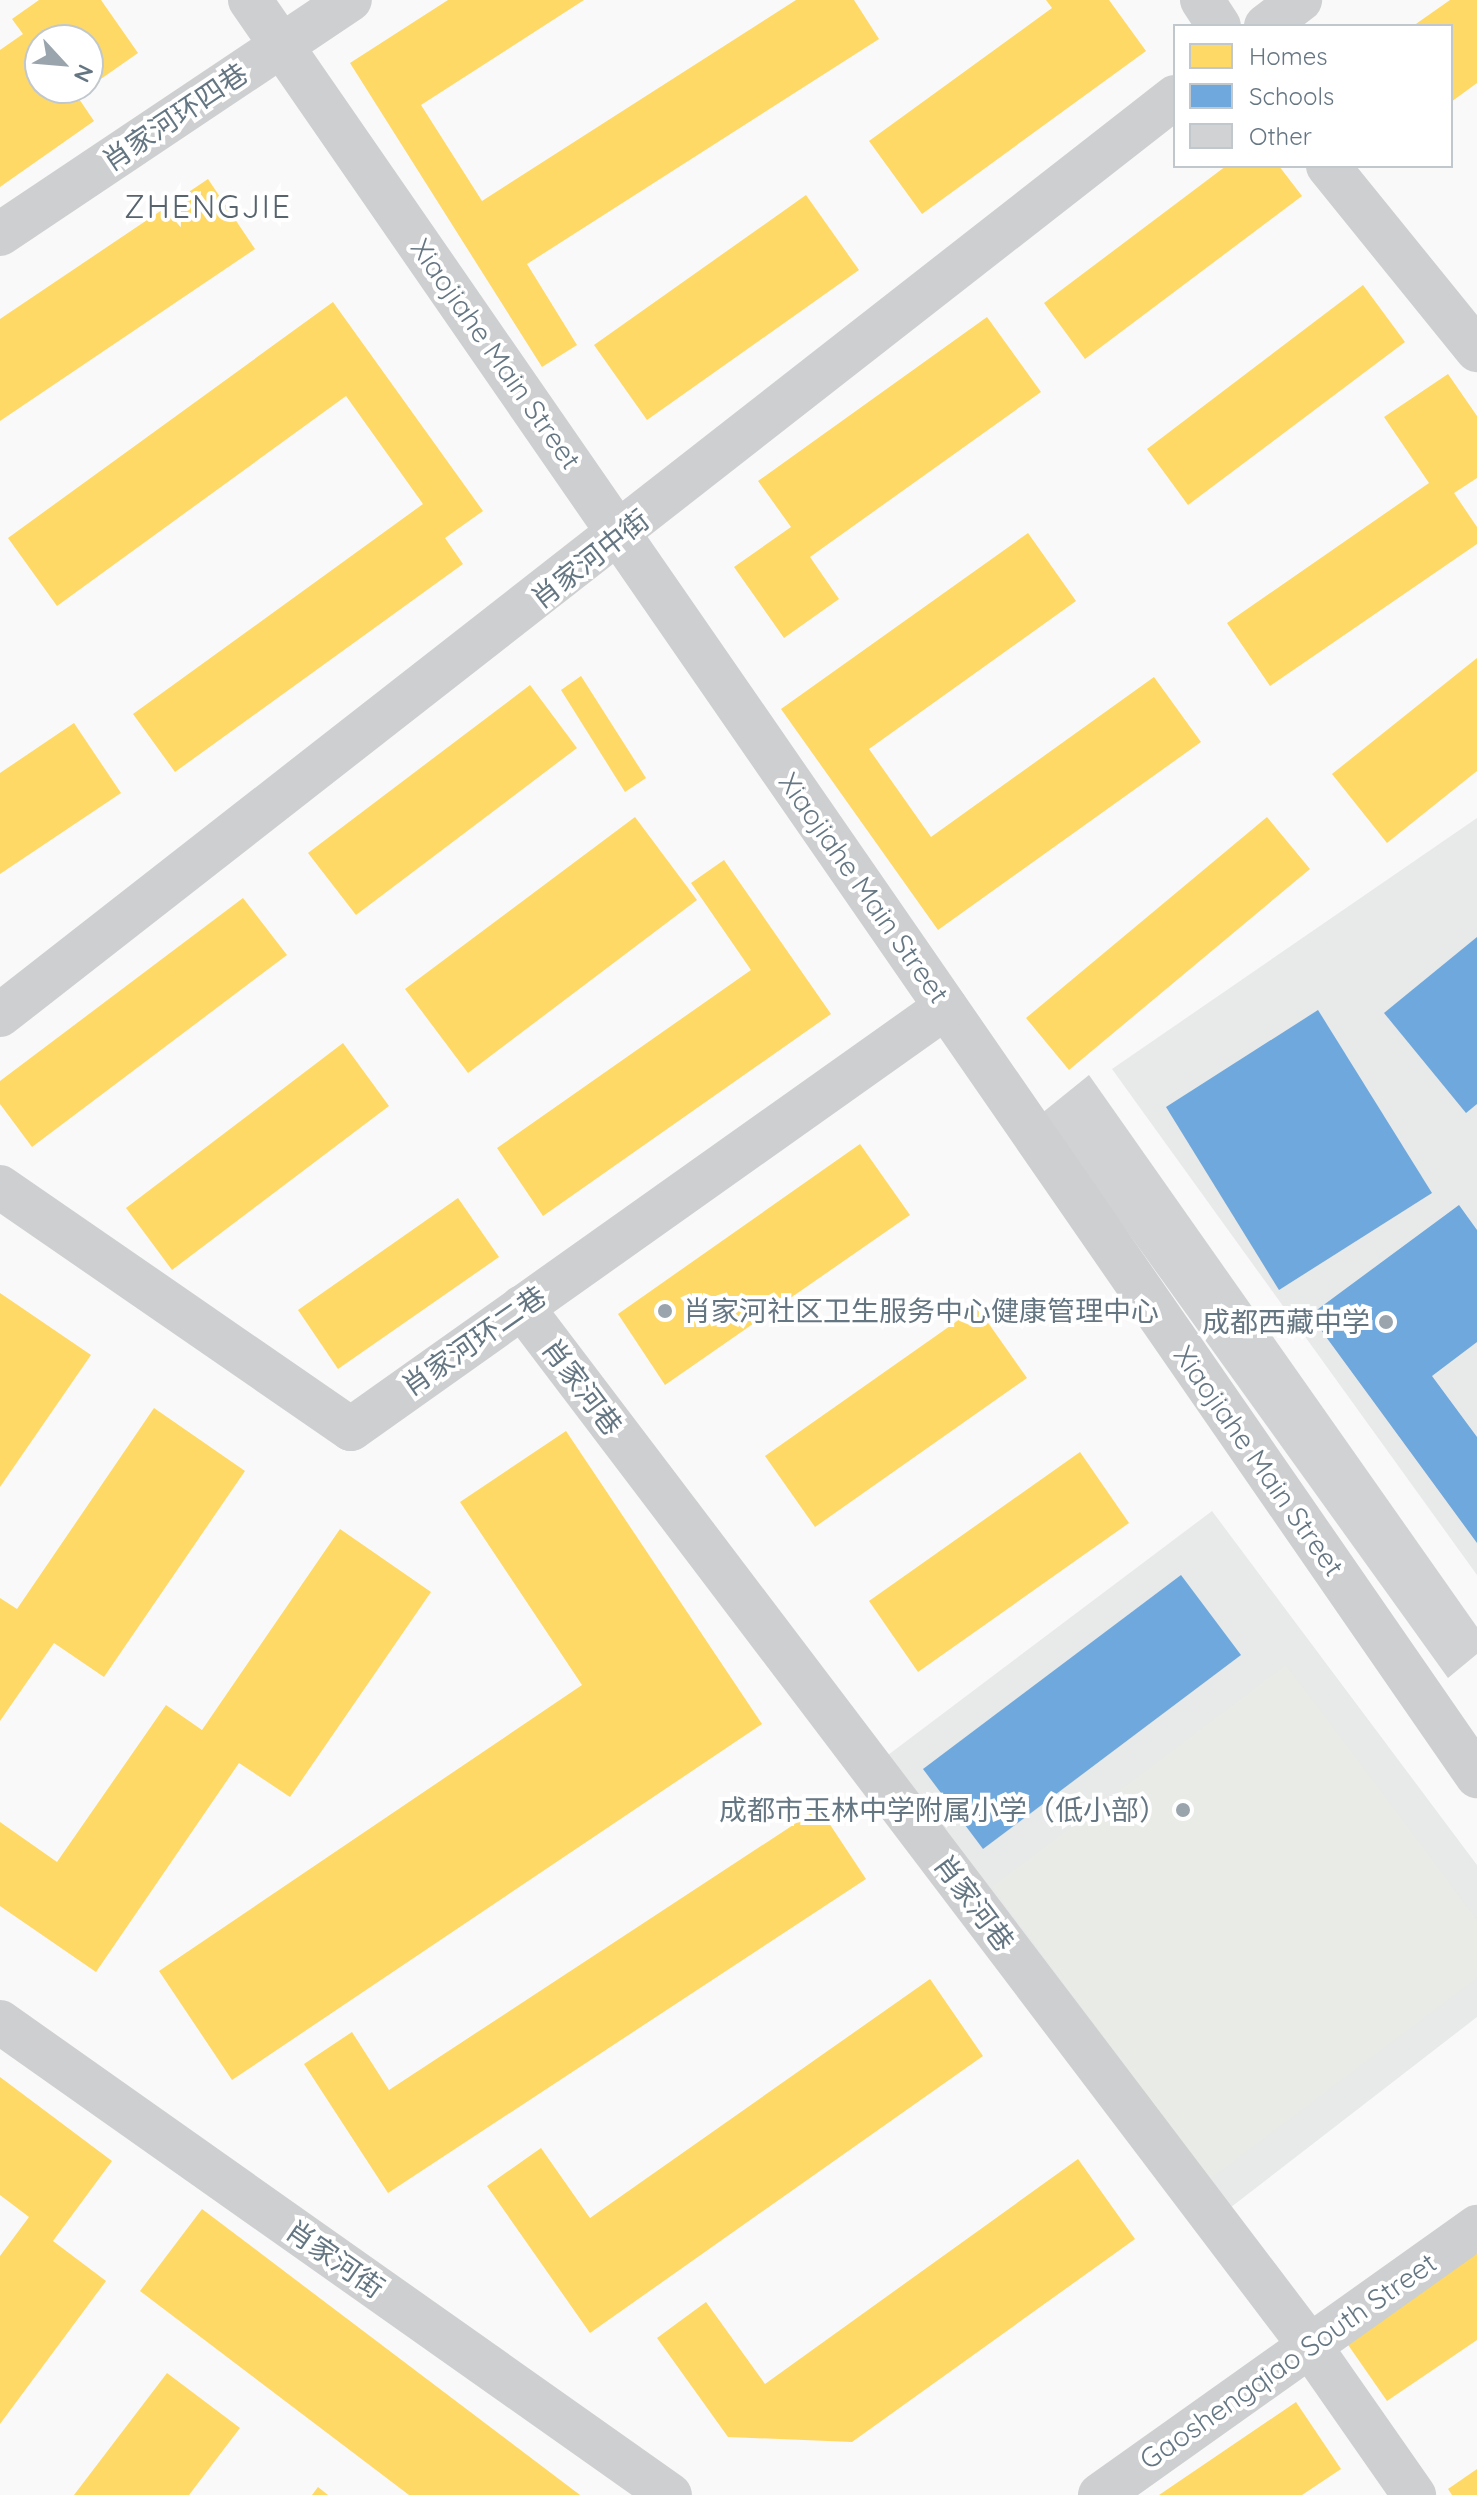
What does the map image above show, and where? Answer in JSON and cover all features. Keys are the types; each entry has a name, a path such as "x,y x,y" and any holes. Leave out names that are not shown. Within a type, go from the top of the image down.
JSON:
{"street":[{"name":"Xiaojiahe Main Street","path":"250,0 1477,1776"},
{"name":"肖家河环四巷","path":"0,234 350,0"},
{"path":"1202,0 1218,24"},
{"path":"1269,24 1300,0"},
{"name":"肖家河中街","path":"0,1015 621,536 1173,99"},
{"path":"1330,168 1477,350"},
{"name":"肖家河环二巷","path":"0,1187 351,1429 946,1007"},
{"name":"肖家河巷","path":"522,1307 1310,2346 1414,2495"},
{"name":"肖家河街","path":"0,2022 670,2495"},
{"name":"Gaoshengqiao South Street","path":"1100,2495 1477,2227"}],"shaded area":[{"name":"成都西藏中学","path":"1477,818 1477,1575 1112,1069"},
{"name":"成都市玉林中学附属小学（低小部）","path":"1212,1511 1477,1865 1477,2017 1226,2211 888,1755"},
{"path":"1286,1665 1477,1920 1477,1978 1210,2179 992,1887"}],"building: Homes":[{"path":"39,0 101,0 138,53 104,77 104,24 24,24 24,104 82,104 94,121 0,187 0,50 23,34 12,19"},
{"path":"448,0 584,0 421,105 482,201 796,0 854,0 879,39 527,264 577,345 542,367 350,63"},
{"path":"1046,0 1109,0 1146,51 922,214 869,141 1052,8"},
{"path":"1450,0 1477,0 1477,83 1453,101 1453,24 1416,24"},
{"path":"1223,168 1281,168 1302,196 1085,359 1044,303"},
{"path":"208,179 255,249 0,421 0,319"},
{"path":"806,195 859,270 647,420 594,345"},
{"path":"1363,285 1405,342 1188,505 1147,449"},
{"path":"333,302 483,511 445,538 463,564 175,772 133,714 423,504 346,396 57,606 8,538"},
{"path":"987,317 1041,392 810,557 839,599 784,638 734,567 791,527 758,481"},
{"path":"1448,374 1477,416 1477,478 1454,493 1477,527 1477,544 1270,686 1227,623 1429,483 1384,417"},
{"path":"1028,533 1076,601 869,749 931,837 1154,677 1201,742 938,930 781,709"},
{"path":"1477,658 1477,771 1387,843 1332,774"},
{"path":"581,676 646,778 625,792 561,690"},
{"path":"530,685 577,748 356,915 308,853"},
{"path":"74,723 121,793 0,874 0,773"},
{"path":"635,817 697,900 468,1073 405,989"},
{"path":"1267,817 1310,869 1069,1070 1026,1018"},
{"path":"724,860 831,1014 543,1216 497,1148 751,970 691,883"},
{"path":"243,898 287,955 32,1147 0,1104 0,1081"},
{"path":"343,1043 389,1106 172,1270 126,1208"},
{"path":"860,1144 910,1215 665,1385 618,1314"},
{"path":"458,1198 499,1257 338,1369 298,1310"},
{"path":"0,1293 91,1355 0,1487"},
{"path":"977,1307 1027,1378 815,1527 765,1456"},
{"path":"154,1408 245,1471 104,1677 54,1643 0,1721 0,1598 17,1609"},
{"path":"566,1431 762,1724 232,2080 159,1971 582,1685 460,1502"},
{"path":"1080,1452 1129,1523 918,1672 869,1601"},
{"path":"340,1529 431,1592 290,1797 239,1763 96,1972 0,1906 0,1822 57,1862 166,1705 202,1730"},
{"path":"819,1808 866,1879 388,2193 304,2064 352,2032 389,2090"},
{"path":"930,1979 983,2056 590,2333 487,2186 541,2148 590,2218"},
{"path":"0,2077 112,2161 53,2241 106,2281 0,2424 0,2256 29,2217 0,2195"},
{"path":"1078,2159 1135,2239 852,2442 728,2437 657,2338 706,2302 765,2384"},
{"path":"202,2209 580,2495 409,2495 140,2291"},
{"path":"1477,2249 1477,2340 1387,2401 1344,2339"},
{"path":"167,2373 240,2428 189,2495 74,2495"},
{"path":"1296,2402 1341,2469 1302,2495 1159,2495"},
{"path":"1477,2469 1477,2495 1452,2495 1448,2489"},
{"path":"318,2487 328,2495 312,2495"}],"building: Schools":[{"path":"1477,937 1477,1104 1466,1113 1384,1013"},
{"path":"1318,1010 1432,1193 1279,1290 1166,1107"},
{"path":"1459,1205 1477,1230 1477,1342 1432,1376 1477,1437 1477,1543 1310,1315"},
{"path":"1181,1575 1241,1655 983,1849 923,1769"}],"building: Other":[{"path":"1089,1075 1477,1627 1477,1654 1448,1678 1042,1113"}],"place":[{"name":"肖家河社区卫生服务中心健康管理中心","path":"665,1311"},
{"name":"成都西藏中学","path":"1386,1322"},
{"name":"成都市玉林中学附属小学（低小部）","path":"1183,1810"}],"district":[{"name":"ZHENGJIE","path":"208,206"}]}
